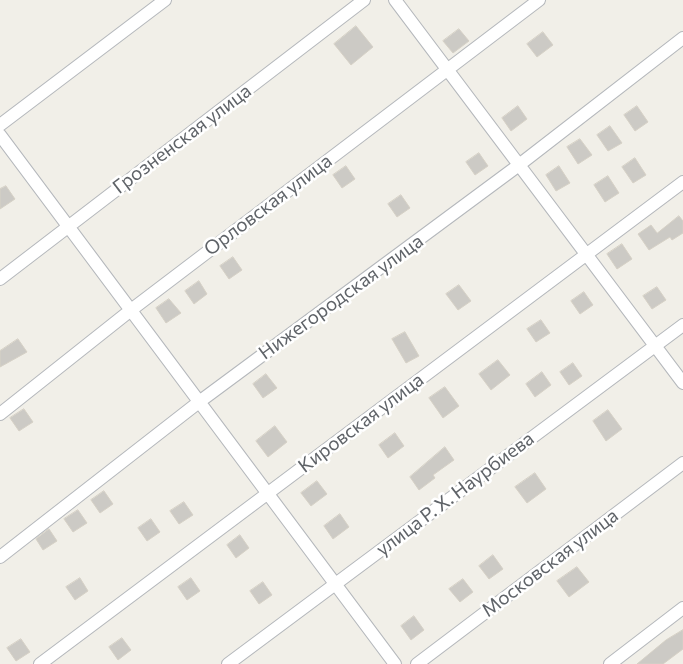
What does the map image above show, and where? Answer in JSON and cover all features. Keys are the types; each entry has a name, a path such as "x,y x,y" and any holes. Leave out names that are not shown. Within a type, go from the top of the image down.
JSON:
{"street":[{"path":"0,125 165,0"},
{"name":"Грозненская улица","path":"0,279 364,0"},
{"path":"395,0 683,383"},
{"name":"Орловская улица","path":"0,414 131,310 538,0"},
{"name":"Нижегородская улица","path":"0,556 199,402 519,165 683,38"},
{"path":"0,135 395,664"},
{"name":"Кировская улица","path":"40,664 683,182"},
{"name":"улица Р. Х. Наурбиева","path":"228,664 683,324"},
{"name":"Московская улица","path":"417,664 683,463"},
{"path":"610,664 683,608"}],"building":[{"path":"356,26 373,47 351,65 334,44"},
{"path":"459,29 469,41 453,53 443,41"},
{"path":"543,32 553,45 537,57 527,44"},
{"path":"518,106 527,119 511,131 502,118"},
{"path":"637,106 648,122 635,131 624,115"},
{"path":"610,126 622,143 608,151 597,135"},
{"path":"580,139 592,155 578,164 567,147"},
{"path":"479,153 488,166 475,175 466,162"},
{"path":"635,158 646,175 633,183 622,167"},
{"path":"346,166 355,179 342,188 333,175"},
{"path":"559,166 570,183 556,191 546,175"},
{"path":"608,176 619,193 605,202 594,185"},
{"path":"6,186 15,199 0,209 0,189"},
{"path":"401,195 410,208 397,217 388,204"},
{"path":"679,216 683,221 683,233 672,240 670,237 649,250 638,234 651,225 657,233"},
{"path":"622,244 632,259 617,269 607,254"},
{"path":"233,257 242,270 229,279 220,266"},
{"path":"199,281 207,294 194,304 185,291"},
{"path":"459,285 471,301 458,310 446,294"},
{"path":"657,287 666,300 652,309 643,296"},
{"path":"584,292 593,305 580,314 571,301"},
{"path":"169,299 181,313 166,323 156,308"},
{"path":"541,320 550,333 536,342 527,329"},
{"path":"405,332 419,356 406,363 392,339"},
{"path":"18,339 27,352 0,367 0,351"},
{"path":"498,360 510,375 491,390 479,374"},
{"path":"573,363 582,376 569,385 560,372"},
{"path":"542,372 551,385 535,397 526,384"},
{"path":"266,374 277,388 263,398 253,384"},
{"path":"445,387 459,406 443,418 429,398"},
{"path":"24,409 33,422 19,431 10,418"},
{"path":"608,410 622,429 606,441 593,421"},
{"path":"275,426 287,442 268,457 256,441"},
{"path":"395,433 404,446 388,458 379,445"},
{"path":"445,447 454,460 433,475 435,478 419,490 410,477"},
{"path":"535,473 546,489 527,503 515,487"},
{"path":"317,481 327,494 311,506 301,493"},
{"path":"104,491 113,504 100,513 91,500"},
{"path":"184,502 193,515 179,524 170,511"},
{"path":"78,510 87,523 73,532 64,519"},
{"path":"340,514 349,527 333,539 324,526"},
{"path":"151,519 160,532 147,541 138,528"},
{"path":"49,529 57,541 43,550 36,539"},
{"path":"240,535 249,548 236,558 227,545"},
{"path":"493,555 503,569 489,579 479,566"},
{"path":"577,567 589,582 569,597 557,581"},
{"path":"80,578 88,591 75,600 66,587"},
{"path":"191,578 200,591 187,600 178,587"},
{"path":"463,579 473,592 460,602 449,589"},
{"path":"263,582 272,595 259,604 250,591"},
{"path":"414,616 424,630 411,640 401,626"},
{"path":"683,630 683,649 663,664 637,664 666,640"},
{"path":"122,638 131,650 118,660 109,647"},
{"path":"21,639 30,652 16,661 7,648"}]}
